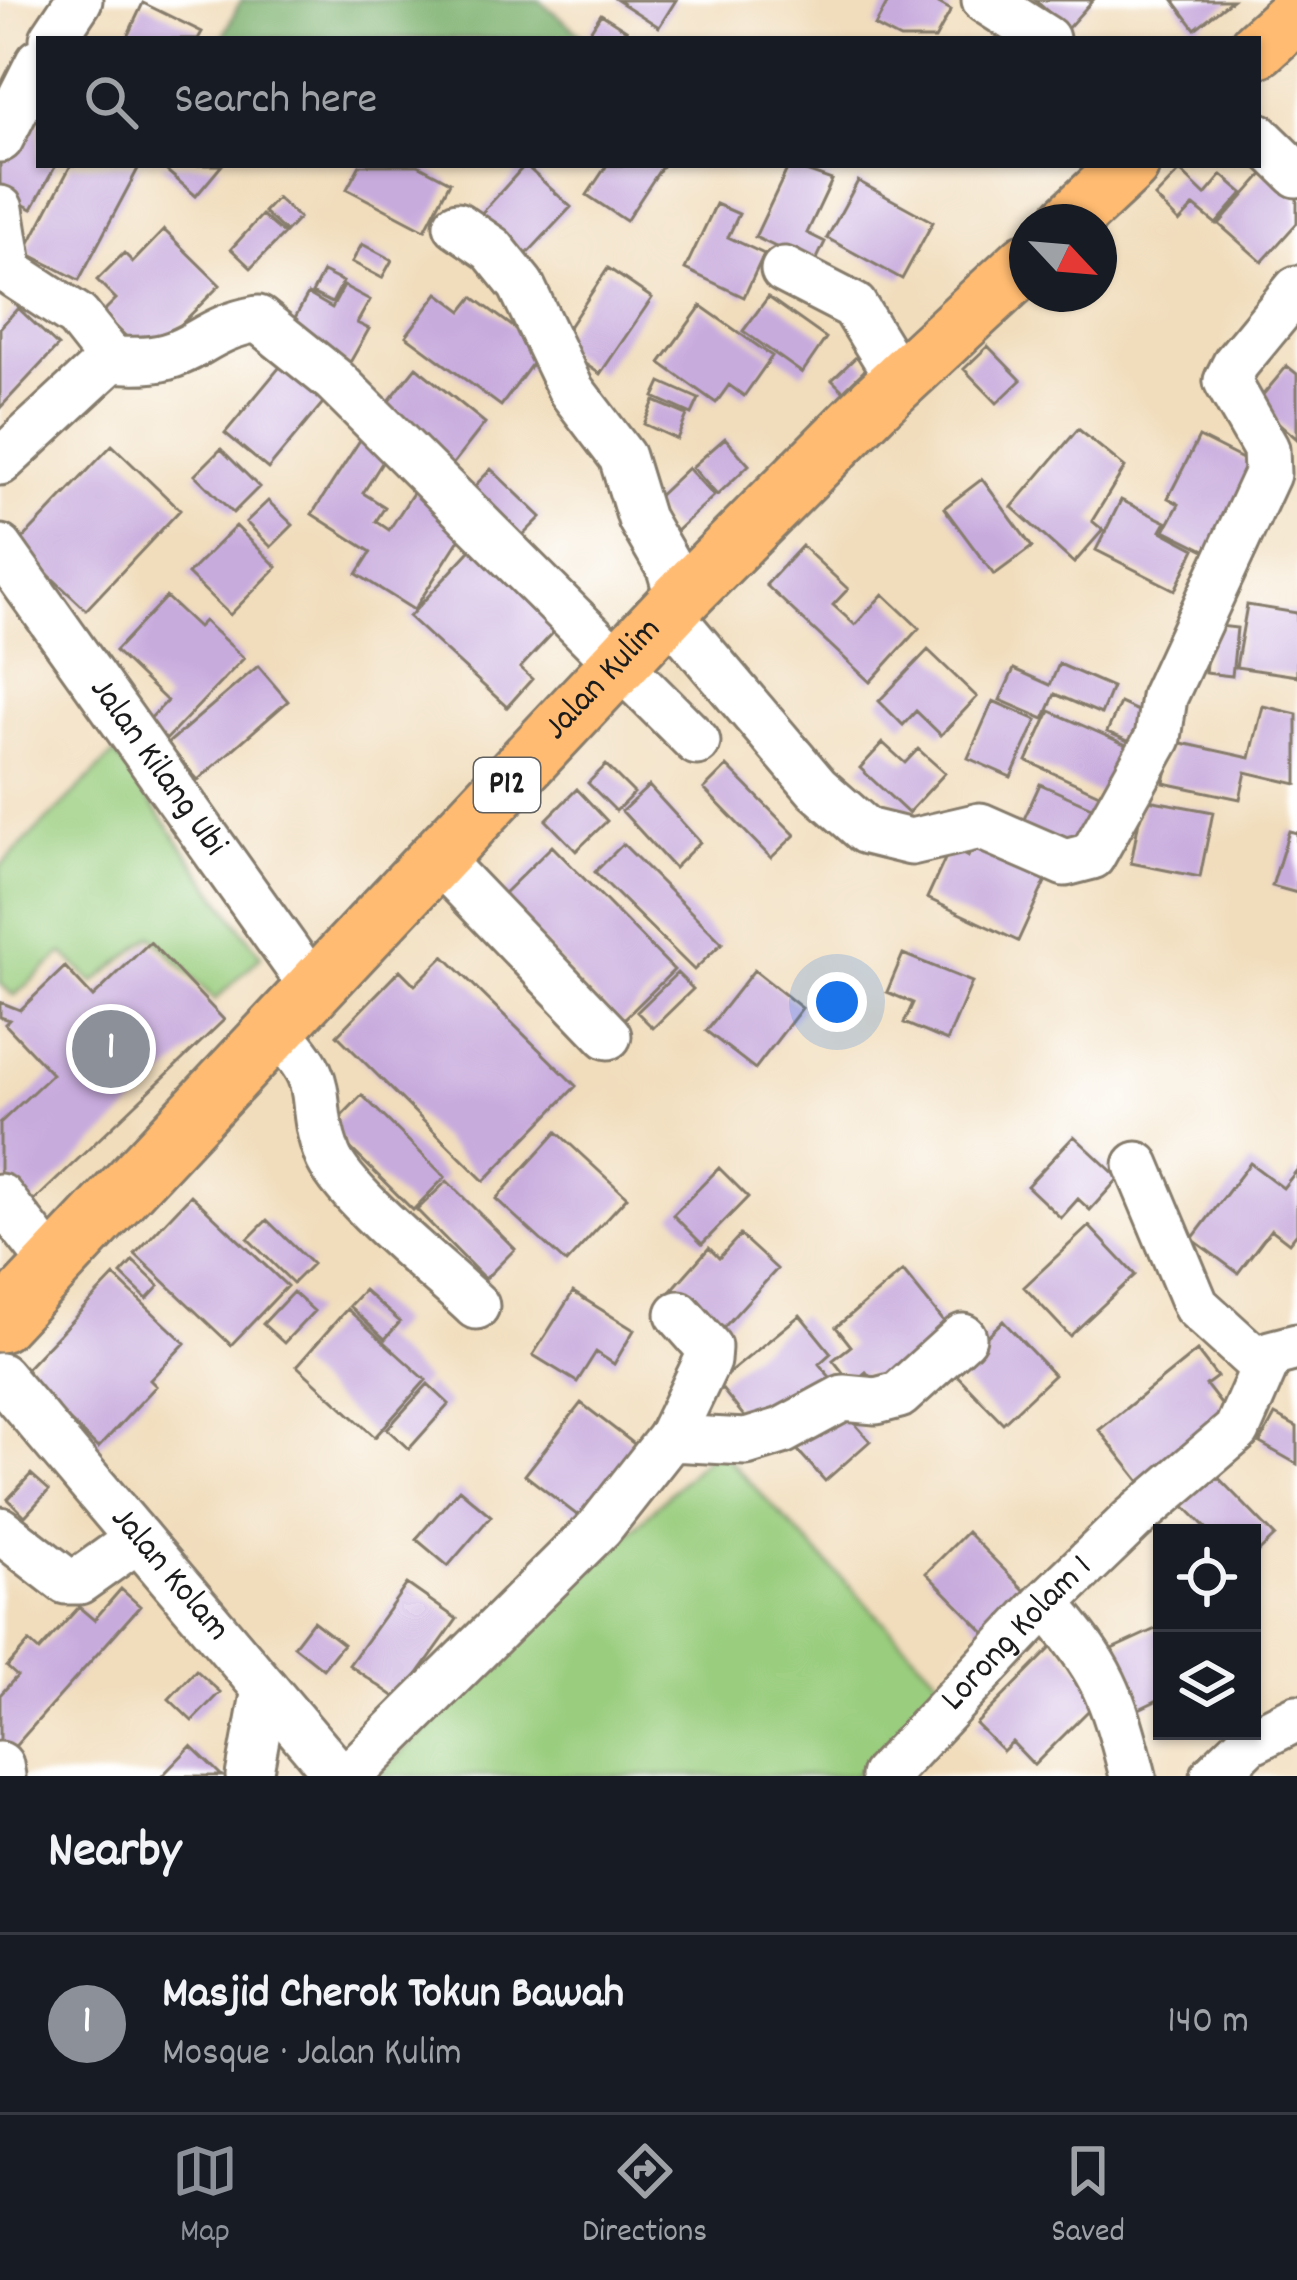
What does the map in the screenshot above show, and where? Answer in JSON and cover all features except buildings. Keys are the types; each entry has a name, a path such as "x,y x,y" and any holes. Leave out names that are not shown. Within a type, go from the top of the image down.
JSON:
{"main road":[{"path":"1089,204 1127,168"},
{"name":"Jalan Kulim","path":"0,1323 674,606 899,381 1009,279"}],"street":[{"path":"55,36 79,0"},
{"path":"986,0 1041,36"},
{"path":"0,139 36,68"},
{"path":"1261,139 1297,174"},
{"path":"0,209 10,272 76,316 111,358 153,363 180,356 232,323 258,319 334,380 697,742"},
{"path":"457,225 493,249 520,284 571,390 622,457 641,519 670,568 674,606 817,788 866,832 910,842 980,826 1065,862 1092,856 1158,738 1164,697 1267,474 1266,449 1227,381 1236,363 1297,290"},
{"path":"784,271 854,306 899,381"},
{"path":"0,462 111,358"},
{"name":"Jalan Kilang Ubi","path":"0,548 314,989"},
{"path":"438,859 608,1036"},
{"path":"276,1030 312,1070 328,1156 357,1192 476,1306"},
{"path":"1137,1165 1196,1306 1280,1356"},
{"path":"0,1197 53,1264"},
{"path":"349,1776 600,1528 670,1438 707,1361 707,1347 679,1314"},
{"path":"670,1438 746,1442 782,1431 843,1399 876,1401 899,1395 963,1337"},
{"name":"Lorong Kolam 1","path":"884,1776 1046,1603 1132,1519 1237,1430 1280,1356"},
{"name":"Jalan Kolam","path":"0,1376 339,1776"},
{"path":"0,1530 66,1581 79,1581 138,1539"},
{"path":"1046,1603 1094,1658 1113,1696 1132,1776"},
{"path":"249,1776 265,1689"},
{"path":"1214,1776 1249,1742 1297,1718"},
{"path":"0,1765 2,1776"}],"green space":[{"path":"241,0 539,0 582,36 223,36"},
{"path":"115,753 261,956 215,1000 152,936 94,983 63,953 14,996 0,983 0,867"},
{"path":"717,1448 946,1687 855,1776 377,1776"}],"place":[{"name":"Masjid Cherok Tokun Bawah","path":"111,1049"}]}
